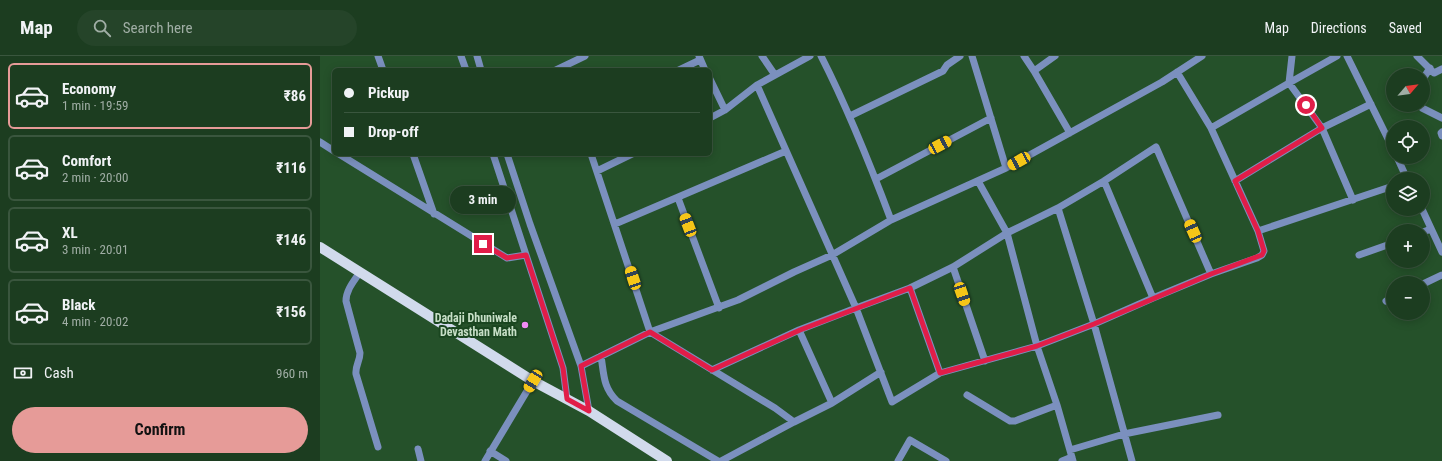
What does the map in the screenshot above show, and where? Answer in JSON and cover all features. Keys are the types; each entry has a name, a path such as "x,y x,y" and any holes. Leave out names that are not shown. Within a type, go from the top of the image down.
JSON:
{"main road":[{"path":"320,248 533,381 589,411 667,461"}],"street":[{"path":"378,56 382,68"},
{"path":"461,56 465,68"},
{"path":"477,56 480,68"},
{"path":"562,68 585,56"},
{"path":"762,56 775,75"},
{"path":"712,117 725,110 756,85 810,56"},
{"path":"821,56 850,116 891,220"},
{"path":"850,116 943,71 947,65 960,56"},
{"path":"972,56 1006,168"},
{"path":"1024,56 1070,133"},
{"path":"1034,71 1055,56"},
{"path":"581,366 650,332 738,300 832,254 891,220 1006,168 1162,82 1177,72 1191,59 1202,56"},
{"path":"1292,56 1289,83 1322,128 1353,200"},
{"path":"1211,128 1337,56"},
{"path":"1347,56 1386,135"},
{"path":"1417,56 1434,73 1442,69"},
{"path":"682,68 699,58 705,68"},
{"path":"756,85 856,308 892,402 940,373 1037,346 1094,324 1211,274 1262,255 1264,251 1258,231 1211,128 1177,72"},
{"path":"712,83 725,110"},
{"path":"1235,181 1322,128 1371,104"},
{"path":"1430,112 1442,118"},
{"path":"876,179 991,118"},
{"path":"1442,132 1440,133 1442,136"},
{"path":"320,142 332,150"},
{"path":"712,370 800,330 910,288 953,267 1007,233 1058,208 1104,181 1156,147 1211,274"},
{"path":"615,224 786,151"},
{"path":"342,156 507,258 526,255"},
{"path":"414,156 434,214"},
{"path":"494,156 563,368 567,399"},
{"path":"508,156 530,224 581,366 589,411"},
{"path":"592,156 650,332 794,422"},
{"path":"597,171 628,156"},
{"path":"978,180 1007,233 1037,346 1072,456"},
{"path":"1104,181 1153,298"},
{"path":"1258,231 1386,188"},
{"path":"678,198 719,308"},
{"path":"1058,208 1094,324 1132,461"},
{"path":"1425,216 1442,252"},
{"path":"1359,255 1386,245"},
{"path":"953,267 985,361"},
{"path":"360,272 348,291 346,301 360,354 356,366 356,374 378,447"},
{"path":"1430,281 1442,275"},
{"path":"910,288 940,373"},
{"path":"800,330 832,403"},
{"path":"601,356 605,384 609,393 616,401 720,461 832,403 881,372"},
{"path":"485,461 533,381"},
{"path":"967,395 1010,421 1015,421 1057,405"},
{"path":"1062,461 1124,434 1218,415"},
{"path":"898,461 910,440 946,461"},
{"path":"418,449 421,461"},
{"path":"490,452 506,461"}],"place":[{"name":"Dadaji Dhuniwale Devasthan Math","path":"525,325"}],"route":[{"path":"483,244 510,259 526,255 563,368 567,389 567,399 589,411 581,366 650,332 712,370 800,330 910,288 940,373 1037,346 1094,324 1211,274 1262,255 1264,251 1258,231 1235,181 1322,128 1306,105"}]}
